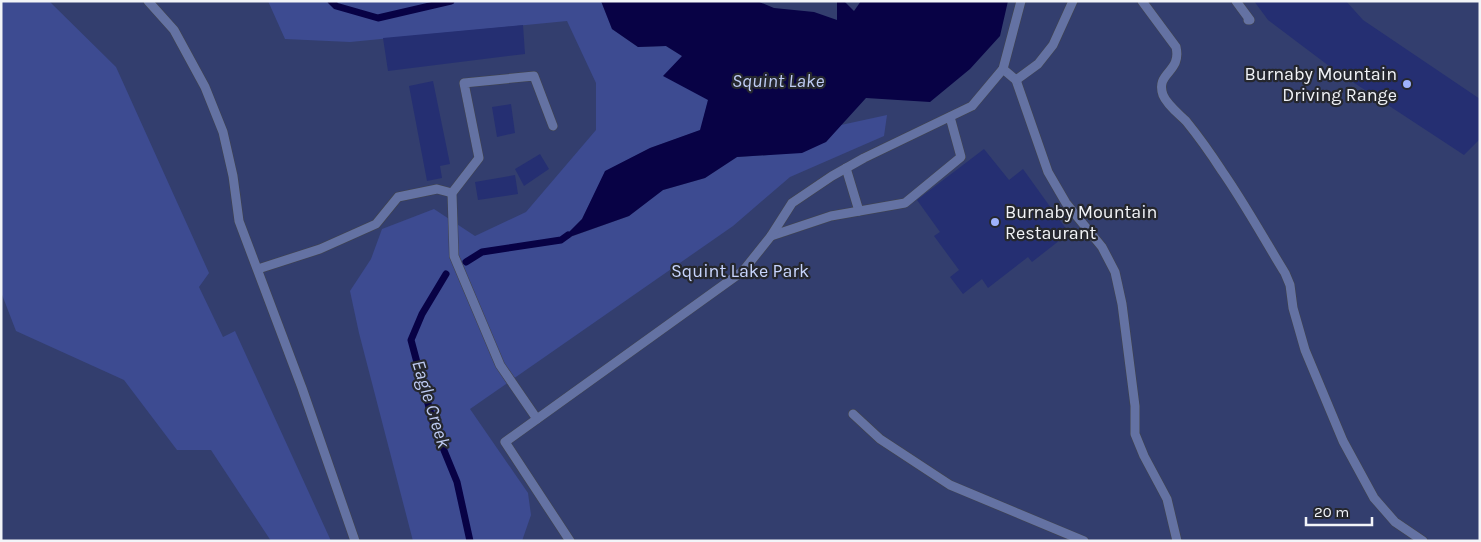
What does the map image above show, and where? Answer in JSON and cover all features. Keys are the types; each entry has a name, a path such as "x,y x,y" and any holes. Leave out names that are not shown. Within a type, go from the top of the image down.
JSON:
{"lane":[{"path":"148,1 174,30 205,87 223,132 233,176 239,221 302,388 356,541"},
{"path":"570,541 505,442 743,271 772,236 792,203 864,158 972,106 1002,69 1021,1"},
{"path":"1016,80 1038,64 1053,45 1073,1"},
{"path":"1142,1 1176,47 1178,56 1174,67 1164,76 1161,86 1164,97 1187,123 1223,172 1285,273 1290,285 1293,308 1305,350 1343,441 1374,498 1395,522 1423,541"},
{"path":"1236,1 1250,20 1248,20"},
{"path":"1002,69 1016,80 1048,172 1066,203 1102,247 1115,272 1122,304 1132,380 1135,406 1135,434 1144,456 1167,499 1177,541"},
{"path":"536,419 500,365 454,256 452,193 479,158 464,83 534,76 553,126"},
{"path":"772,236 831,216 905,203 961,157 950,116"},
{"path":"846,168 859,211"},
{"path":"258,270 320,249 376,224 398,197 437,189 452,193"},
{"path":"853,414 880,439 950,485 1084,541"}],"green space":[{"name":"Squint Lake Park","path":"1,1 1480,1 1480,541 1,541"}],"shaded area":[{"path":"1,1 49,1 116,67 209,273 199,287 223,337 235,331 331,541 271,541 211,450 177,450 124,380 16,331 1,292"},
{"path":"268,1 601,1 612,29 638,47 666,46 682,56 708,100 701,130 650,148 606,171 582,219 562,240 629,216 663,190 705,178 737,157 768,155 826,142 841,125 887,115 884,136 790,177 733,226 470,409 528,493 531,515 522,541 413,541 359,333 350,291 371,259 382,229 434,209 475,236 526,212 596,130 596,83 567,21 350,42 285,39"}],"water":[{"name":"Squint Lake","path":"601,1 757,1 774,8 814,12 837,20 837,1 844,1 854,11 861,1 1008,1 1000,36 970,69 930,102 866,98 826,142 802,153 737,157 705,178 663,190 629,216 561,240 582,219 605,171 650,148 700,130 708,100 663,76 682,56 666,46 638,47 612,29"}],"building":[{"name":"Burnaby Mountain Driving Range","path":"1254,1 1346,1 1363,20 1480,99 1480,139 1464,155 1333,69 1268,20"},
{"path":"523,25 525,54 388,71 383,38"},
{"path":"433,81 450,164 440,166 442,178 427,181 409,86"},
{"path":"511,104 515,133 497,137 492,107"},
{"path":"984,149 1009,180 1023,169 1069,233 1032,262 1028,257 988,288 982,279 963,294 950,277 959,270 934,236 940,232 917,200"},
{"path":"540,154 549,169 524,186 515,169"},
{"path":"515,175 518,194 478,200 475,182"}],"waterway":[{"path":"331,1 336,6 378,18 451,1"},
{"name":"Eagle Creek","path":"466,262 482,252 561,240 568,235"},
{"name":"Eagle Creek","path":"446,274 422,314 411,340 434,426 457,482 470,541"}],"place":[{"name":"Burnaby Mountain Driving Range","path":"1407,84"},
{"name":"Burnaby Mountain Restaurant","path":"995,222"}]}
